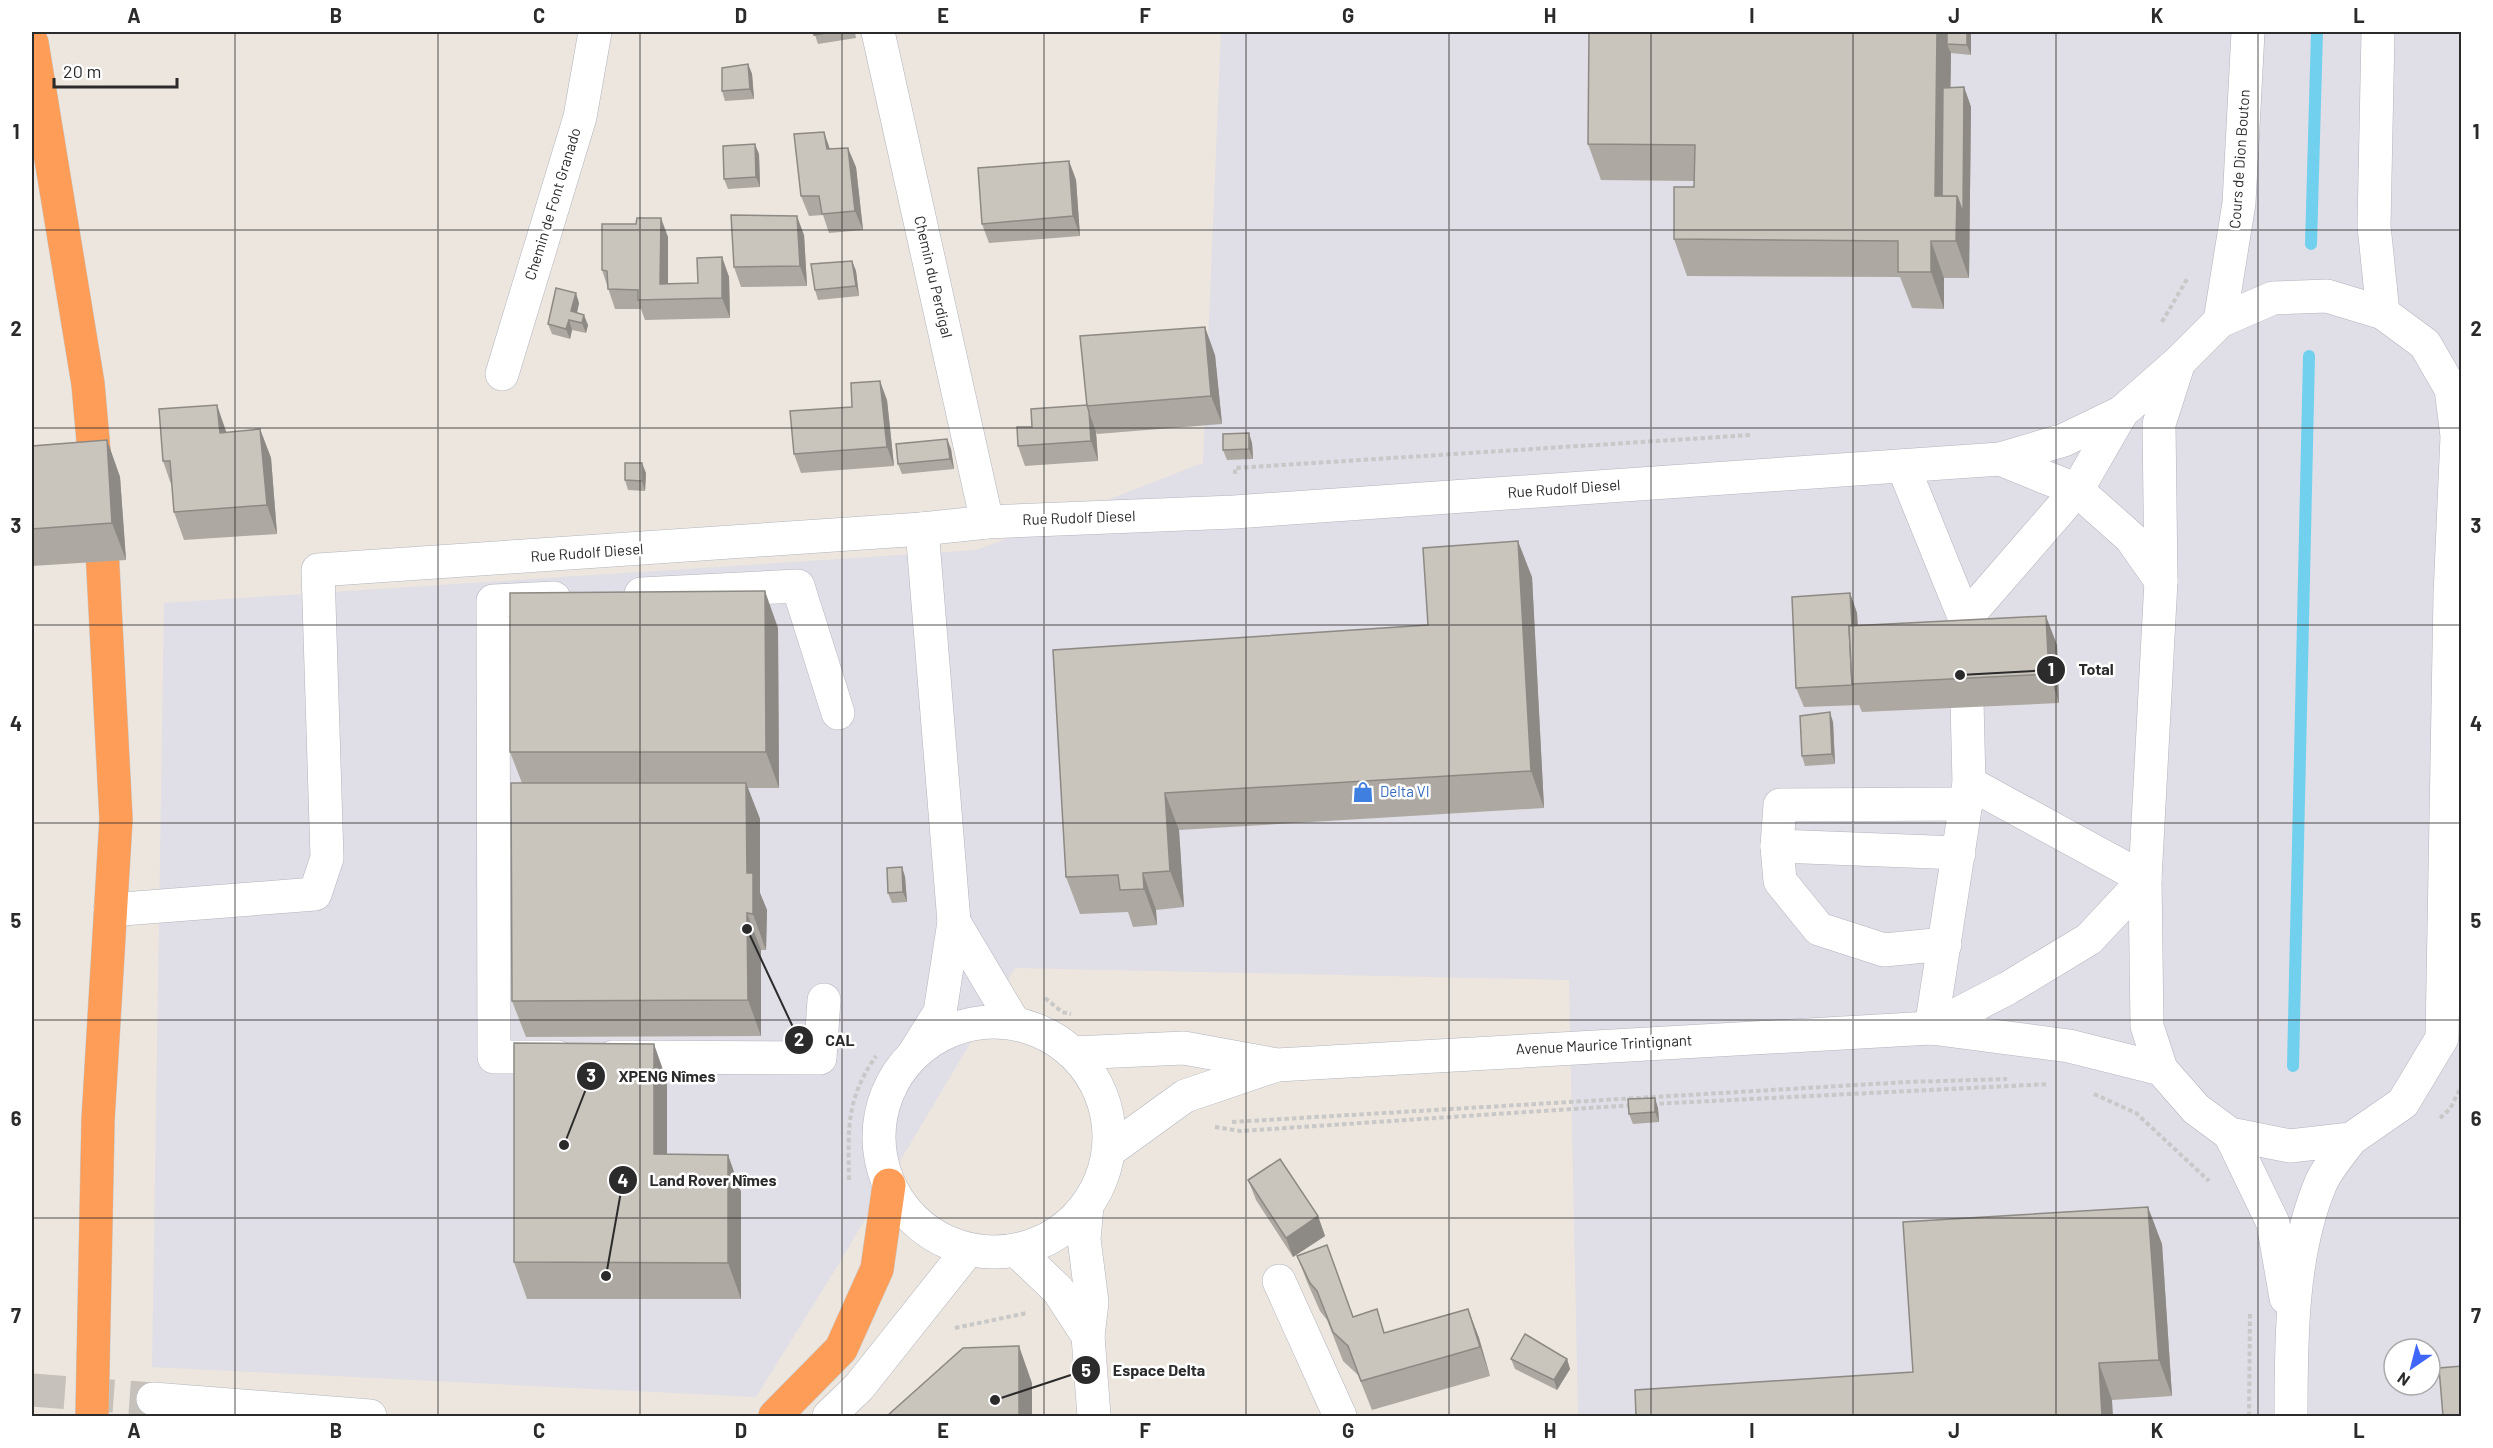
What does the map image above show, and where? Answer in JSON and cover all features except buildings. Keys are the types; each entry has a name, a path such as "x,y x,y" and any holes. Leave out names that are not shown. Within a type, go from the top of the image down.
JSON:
{"highway":[{"path":"32,43 88,384 100,519 116,819 98,1120 92,1416"},
{"path":"776,1416 841,1348 877,1269 889,1185"}],"street":[{"name":"Chemin de Font Granado","path":"502,374 580,117 595,32"},
{"name":"Chemin du Perdigal","path":"878,32 987,522"},
{"name":"Cours de Dion Bouton","path":"2220,321 2239,203 2248,32"},
{"path":"2378,32 2374,226 2384,314"},
{"path":"2220,321 2273,298 2327,296 2384,314 2425,344 2456,390 2456,586 2442,1038 2403,1103 2351,1139 2321,1182 2307,1224 2291,1327 2291,1416"},
{"name":"Rue Rudolf Diesel","path":"110,910 315,894 327,858 318,570 922,529 987,522 1234,512 2000,459 2064,440 2122,412 2179,362 2220,321"},
{"path":"2179,362 2159,424 2161,581 2145,879 2147,1026 2161,1069 2196,1109 2230,1134 2290,1146 2351,1139"},
{"path":"1965,619 2077,490 2122,412"},
{"path":"2000,459 2077,490 2131,538 2161,581"},
{"path":"1903,466 1965,619 1968,794 1931,1028"},
{"path":"915,1052 945,1032 980,1022 1014,1023 1045,1034 1073,1053 1095,1081 1107,1114 1109,1150 1102,1180 1087,1206 1068,1227 1044,1242 1017,1251 993,1253 968,1250 935,1237 908,1215 889,1185 879,1150 880,1114 892,1080 915,1052 940,1012 954,922 922,529"},
{"path":"824,1000 820,1058 494,1057 493,601 798,586 838,713"},
{"path":"1945,944 1884,950 1819,929 1780,881 1777,846 1780,805 1968,794 2145,879"},
{"path":"1777,846 1959,853"},
{"name":"Avenue Maurice Trintignant","path":"1931,1028 2008,988 2089,939 2145,879"},
{"path":"954,922 1014,1023"},
{"name":"Avenue Maurice Trintignant","path":"1073,1053 1184,1048 1277,1065 1931,1028 2068,1046 2161,1069"},
{"name":"Avenue Maurice Trintignant","path":"1109,1150 1185,1096 1277,1065"},
{"path":"2230,1134 2273,1222 2291,1327"},
{"path":"1087,1206 1084,1239 1092,1302 1088,1336 1094,1416"},
{"path":"829,1416 869,1374 968,1250"},
{"path":"1017,1251 1058,1290 1088,1336"},
{"path":"1279,1281 1340,1416"},
{"path":"841,1348 869,1374"},
{"path":"153,1399 370,1416"}],"path":[{"path":"2160,325 2193,269"},
{"path":"1234,512 1235,468 1761,435"},
{"path":"1043,997 1062,1012 1082,1016"},
{"path":"849,1186 848,1129 859,1080 881,1050"},
{"path":"1649,1104 2052,1081 2031,1078"},
{"path":"1224,1121 1244,1123 1760,1090 2008,1079"},
{"path":"2434,1123 2450,1109 2462,1085"},
{"path":"2090,1092 2136,1113 2214,1187"},
{"path":"1206,1129 1215,1127 1240,1131 1356,1125 1637,1105"},
{"path":"2248,1416 2250,1304"},
{"path":"954,1328 1033,1312"}],"shaded area":[{"path":"1221,32 2461,32 2461,1416 1578,1416 1569,980 1015,968 835,1270 756,1397 152,1367 164,603 977,550 1203,463"}],"waterway":[{"path":"2311,244 2317,32"},
{"path":"2293,1066 2309,356"}],"tunnel":[{"path":"32,1390 153,1399"}],"place":[{"name":"Total","path":"1960,675"},
{"name":"Delta VI","path":"1363,792"},
{"name":"CAL","path":"747,929"},
{"name":"XPENG Nîmes","path":"564,1145"},
{"name":"Land Rover Nîmes","path":"606,1276"},
{"name":"Espace Delta","path":"995,1400"}]}
